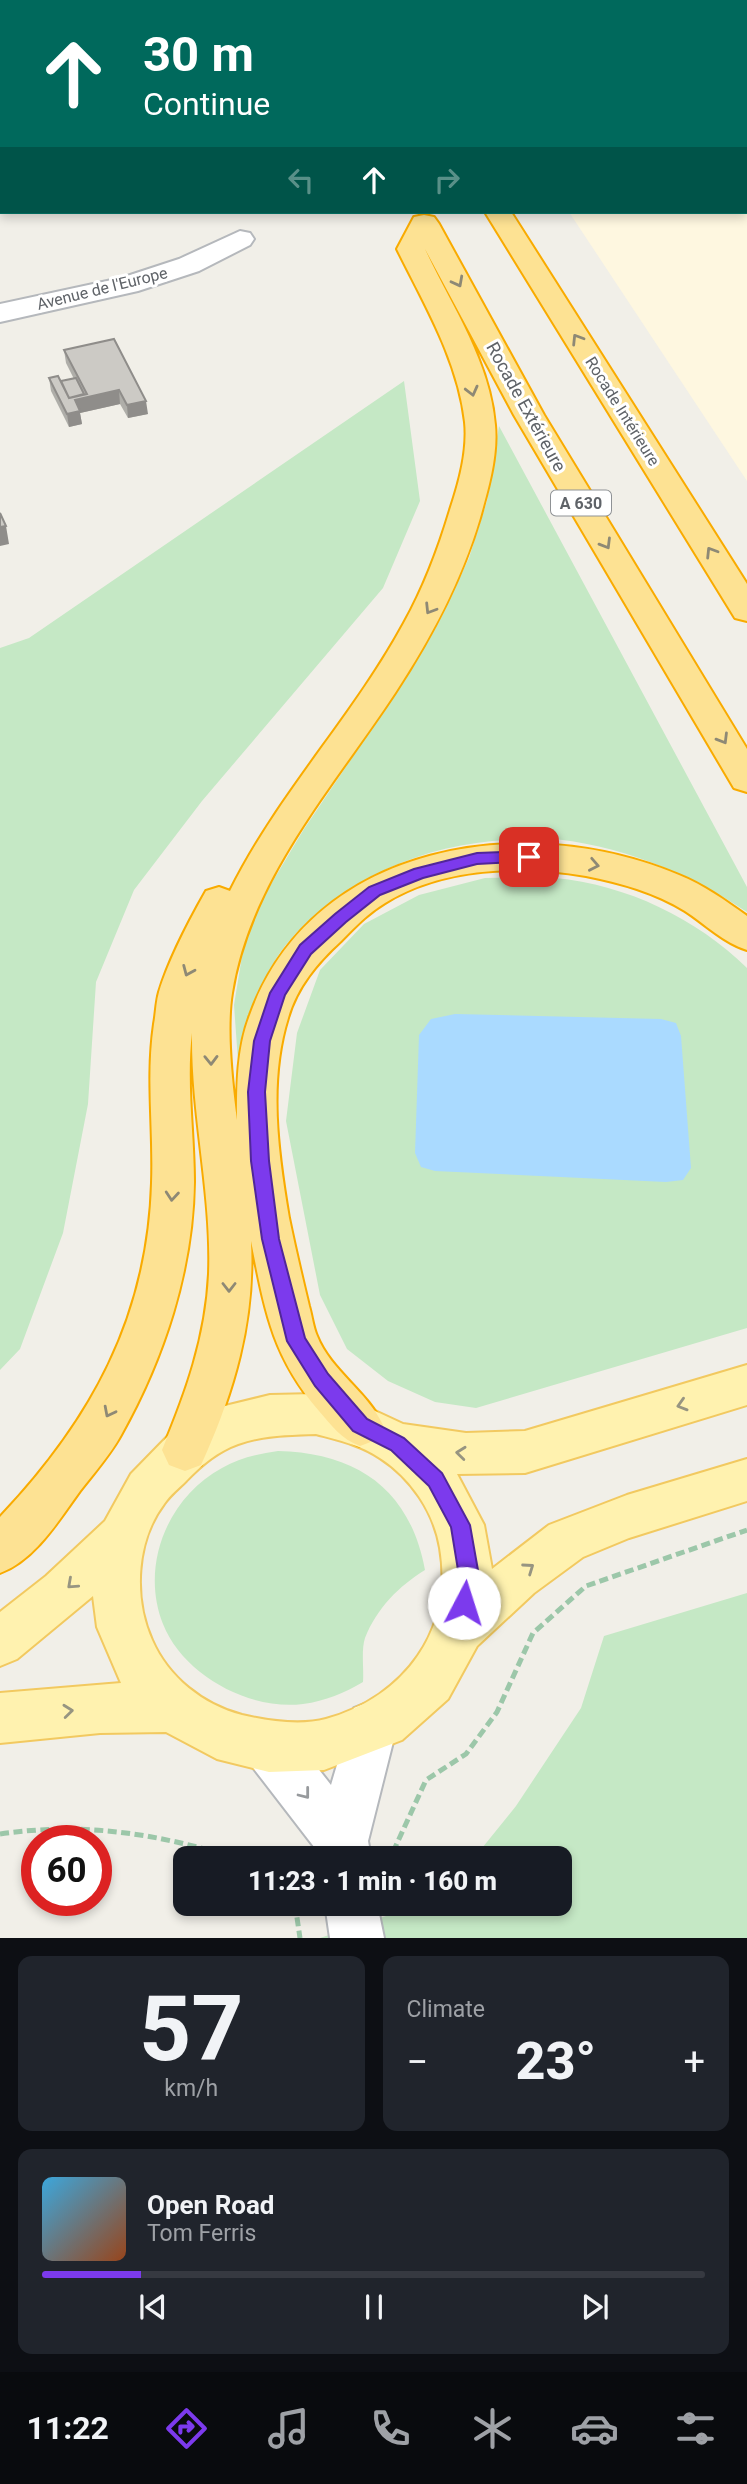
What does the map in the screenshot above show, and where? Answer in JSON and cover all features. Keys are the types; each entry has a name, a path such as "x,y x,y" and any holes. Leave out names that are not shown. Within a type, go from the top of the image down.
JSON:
{"highway":[{"name":"Rocade Intérieure","path":"499,214 747,610"},
{"name":"Rocade Extérieure","path":"421,217 528,415 747,779"},
{"path":"185,1450 222,1353 229,1300 230,1243 212,1096 213,993 238,907 270,849 386,680 440,591 457,550 478,464 480,423 463,362 411,249 421,217"},
{"path":"0,1551 40,1508 104,1422 133,1364 154,1307 168,1242 173,1182 169,1105 178,993 216,905 254,846 307,795"},
{"path":"379,1434 321,1380 296,1341 271,1239 260,1161 256,1092 262,1041 278,993 306,950 374,891 419,873 477,858 529,857 591,863 655,879 703,905 747,936"}],"main road":[{"path":"747,1385 525,1452 466,1454 379,1434 316,1414 270,1415 225,1427 185,1450 146,1489 122,1537 115,1582 121,1628 140,1670 171,1707 216,1734 269,1747 324,1745 383,1722 431,1682 460,1629 517,1577 566,1541 627,1517 747,1480"},
{"path":"379,1434 436,1480 460,1525 469,1576 460,1629"},
{"path":"0,1642 63,1592 122,1537"},
{"path":"0,1718 100,1708 171,1707"}],"street":[{"name":"Avenue de l'Europe","path":"0,313 128,285 188,265 240,239"},
{"path":"344,1846 372,1727"},
{"path":"269,1747 340,1846"},
{"path":"353,1916 357,1938"}],"path":[{"path":"396,1846 426,1780 466,1754 497,1712 533,1633 586,1586 747,1530"},
{"path":"0,1834 26,1829 114,1828 198,1846"},
{"path":"297,1916 300,1938"}],"shaded area":[{"path":"570,214 747,214 747,481"}],"green space":[{"path":"404,381 420,501 383,588 202,801 134,890 96,982 88,1104 63,1233 20,1349 0,1370 0,648 29,638"},
{"path":"499,426 747,887 747,912 700,884 651,862 599,846 572,841 536,838 477,843 415,858 386,869 331,902 307,922 285,946 267,975 261,991 239,1075 234,1005 243,950 262,899 304,829 437,626 469,558 487,501"},
{"path":"485,878 555,878 634,896 683,919 727,950 747,968 747,1328 476,1408 435,1402 388,1381 347,1349 320,1295 286,1121 297,1033 320,970 364,924 419,895"},
{"path":"278,1451 306,1453 332,1459 355,1468 376,1481 393,1497 407,1518 418,1542 425,1570 406,1583 390,1599 370,1627 364,1643 363,1682 334,1696 303,1704 262,1702 221,1686 202,1674 173,1642 163,1624 157,1602 157,1557 173,1515 186,1497 203,1481 228,1465"},
{"path":"747,1593 747,1938 320,1938 386,1916 572,1916 572,1846 484,1846 516,1806 581,1708 604,1636"}],"water":[{"path":"455,1014 661,1019 676,1023 681,1036 691,1168 683,1180 666,1182 435,1171 421,1167 415,1153 419,1035 431,1019"}],"building":[{"path":"114,339 146,401 127,405 119,390 75,400 80,411 67,414 49,378 58,376 69,398 87,394 64,350"},
{"path":"76,378 84,394 69,398 61,381"},
{"path":"0,513 6,526 0,527"}],"route":[{"path":"464,1603 469,1576 460,1525 436,1480 398,1444 360,1425 321,1380 296,1341 271,1239 260,1161 256,1092 262,1041 278,993 306,950 340,918 374,891 419,873 477,858 529,857"}]}
